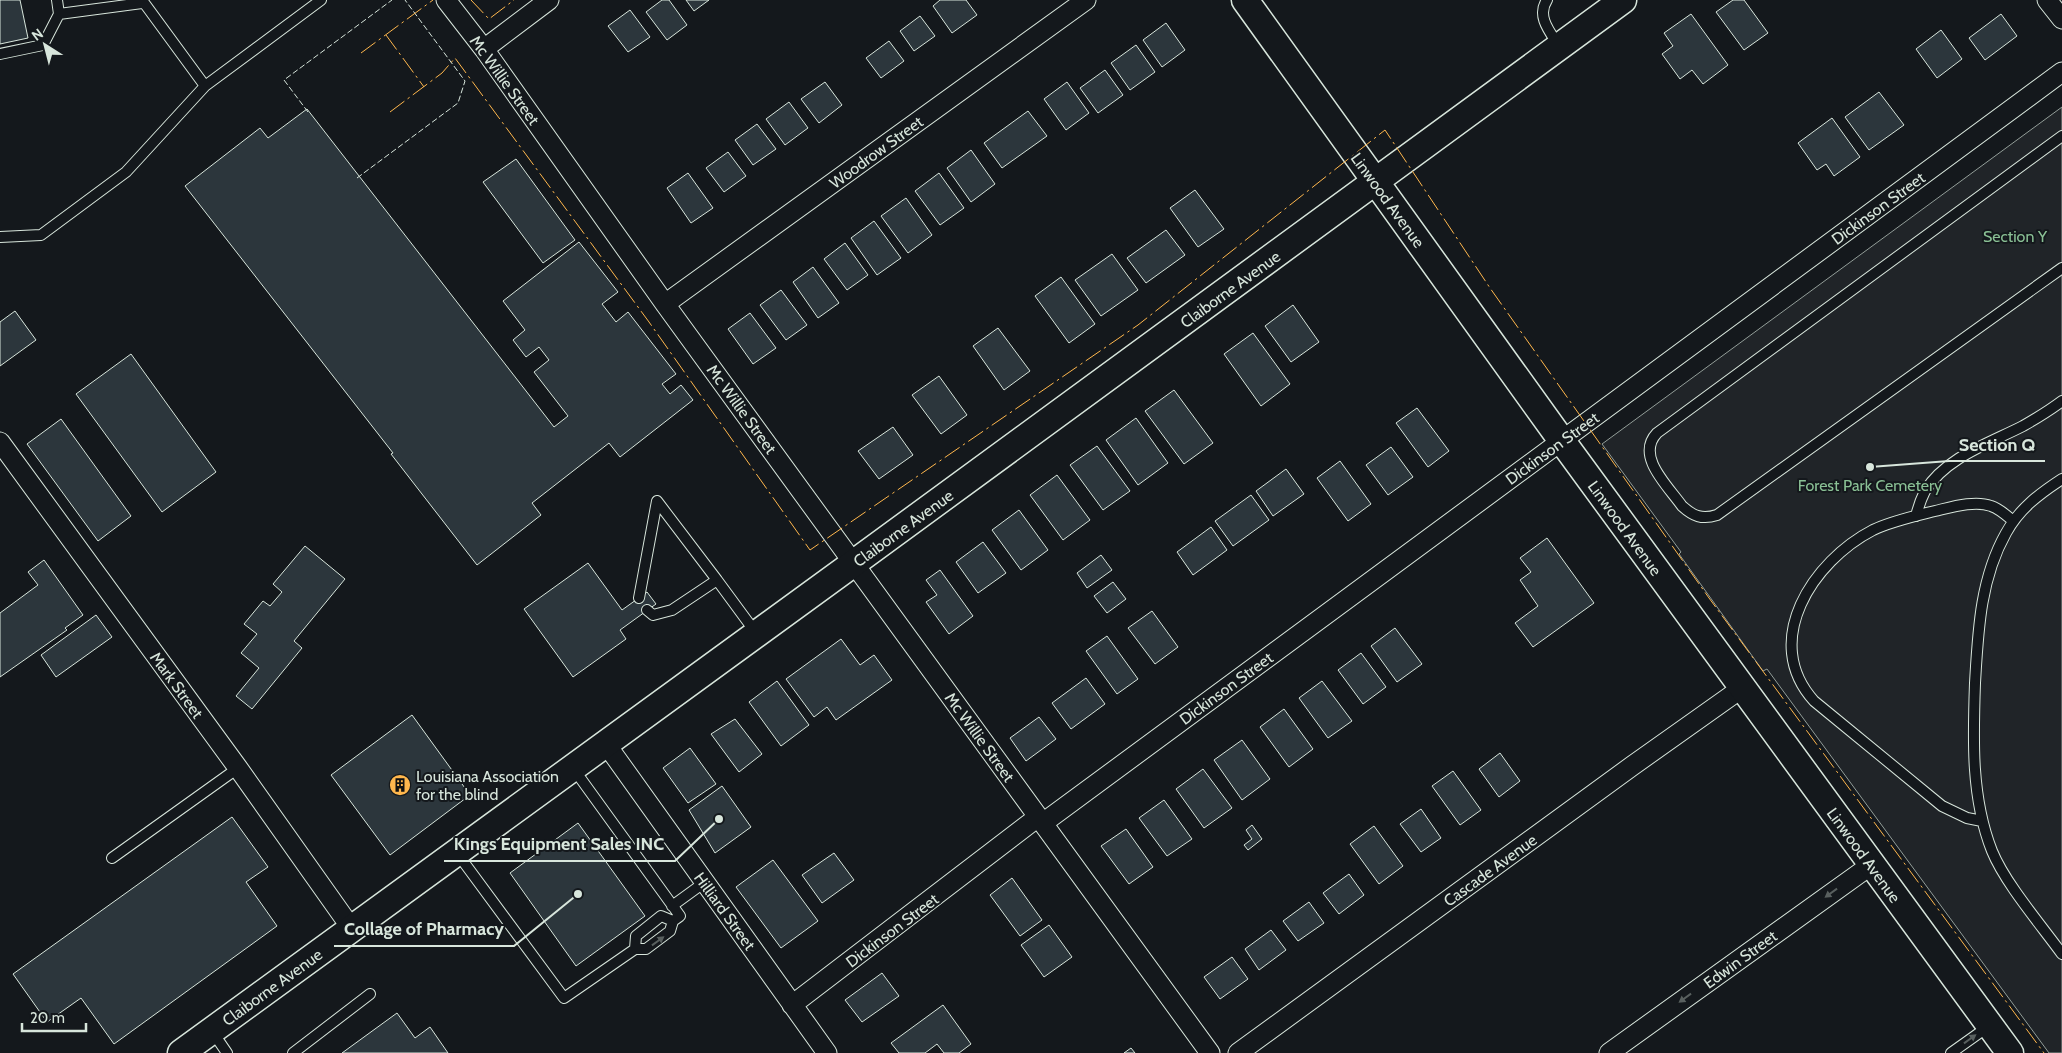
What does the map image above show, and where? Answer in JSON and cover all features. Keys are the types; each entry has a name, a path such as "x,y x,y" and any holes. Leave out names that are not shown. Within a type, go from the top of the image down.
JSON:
{"street":[{"name":"Mc Willie Street","path":"446,0 484,49 665,304 1210,1053"},
{"path":"484,49 549,0"},
{"name":"Woodrow Street","path":"665,304 1086,0"},
{"name":"Linwood Avenue","path":"1245,0 1562,441 2010,1053"},
{"name":"Claiborne Avenue","path":"180,1053 757,634 1623,0"},
{"path":"2048,0 2062,19"},
{"name":"Dickinson Street","path":"792,1005 1040,820 1562,441 2062,72"},
{"name":"Mark Street","path":"0,442 238,768 352,929"},
{"name":"Cascade Avenue","path":"1238,1053 1742,688"},
{"name":"Hilliard Street","path":"606,744 827,1053"},
{"name":"Edwin Street","path":"1609,1053 1871,865"}],"lane":[{"path":"0,54 43,45 59,14 57,0"},
{"path":"0,237 41,235 126,172 205,86 321,0"},
{"path":"1547,0 1542,10 1542,16 1560,47"},
{"path":"59,14 142,1 205,86"},
{"path":"2062,136 1657,433 1649,445 1650,459 1688,512 1702,518 1717,515 2062,268"},
{"path":"1916,516 1926,490 1953,463 1990,441 2030,422 2062,401"},
{"path":"2062,479 2029,503 2013,521 1992,563 1978,633 1974,731 1975,772 1982,821 1995,858 2062,954"},
{"path":"639,598 657,501 757,634"},
{"path":"1982,821 1967,818 1942,806 1822,709 1802,686 1793,663 1791,646 1794,623 1802,600 1818,577 1838,555 1860,538 1884,526 1951,507 1991,505 2013,521"},
{"path":"648,610 653,615 672,610 717,580"},
{"path":"112,858 238,768"},
{"path":"457,852 564,998 635,949 646,949 670,932 673,921 680,916 572,768"},
{"path":"672,906 704,882"},
{"path":"635,949 636,936 661,916 673,921"},
{"path":"292,1053 370,994"},
{"path":"1951,1053 1989,1025"},
{"path":"212,1030 227,1053"}],"green space":[{"name":"Forest Park Cemetery","path":"2062,107 2062,1053 2049,1053 1767,669 1763,671 1679,554 1681,552 1602,444"}],"building":[{"path":"0,0 20,0 28,38 0,44"},
{"path":"662,0 669,0 687,25 667,40 646,12"},
{"path":"686,0 709,0 694,11"},
{"path":"940,0 966,0 977,15 952,33 933,6"},
{"path":"1733,0 1744,0 1768,33 1744,50 1716,12"},
{"path":"630,10 650,37 628,52 608,26"},
{"path":"1691,14 1728,65 1703,84 1692,70 1680,79 1662,54 1673,46 1664,33"},
{"path":"2001,14 2017,36 1985,60 1969,38"},
{"path":"920,16 935,36 914,51 900,31"},
{"path":"1166,23 1185,50 1162,67 1143,40"},
{"path":"1941,30 1962,59 1937,78 1916,49"},
{"path":"889,41 904,61 881,78 866,58"},
{"path":"1136,45 1155,72 1130,90 1111,63"},
{"path":"1105,70 1123,95 1098,113 1080,88"},
{"path":"825,82 842,105 819,123 801,99"},
{"path":"1067,82 1089,113 1066,130 1044,99"},
{"path":"1879,92 1904,125 1869,150 1845,117"},
{"path":"789,102 808,128 785,145 766,119"},
{"path":"307,109 554,427 568,416 534,372 549,360 539,347 526,357 513,340 525,330 503,301 579,242 618,292 602,304 616,322 628,312 676,374 662,384 670,394 681,385 693,400 620,457 609,443 532,503 541,515 477,565 391,454 393,453 185,186 260,128 268,138"},
{"path":"1028,111 1047,136 1002,168 984,143"},
{"path":"1832,118 1860,157 1834,176 1826,164 1817,170 1798,143"},
{"path":"757,124 776,149 753,165 735,140"},
{"path":"971,150 995,184 971,202 947,168"},
{"path":"728,152 746,176 724,192 706,168"},
{"path":"516,159 575,240 543,263 483,182"},
{"path":"688,173 713,208 691,223 667,188"},
{"path":"939,173 964,208 940,225 915,191"},
{"path":"1195,190 1224,229 1198,247 1170,208"},
{"path":"906,198 932,235 908,253 881,216"},
{"path":"874,221 901,258 877,275 851,238"},
{"path":"1166,230 1185,255 1146,283 1127,258"},
{"path":"845,243 868,275 847,290 824,259"},
{"path":"1112,254 1138,290 1101,316 1075,280"},
{"path":"813,267 839,303 818,318 793,282"},
{"path":"1061,277 1095,324 1069,343 1035,296"},
{"path":"781,290 807,325 786,340 760,305"},
{"path":"1293,305 1319,342 1291,362 1265,326"},
{"path":"15,311 36,340 0,366 0,322"},
{"path":"750,313 776,348 753,364 728,329"},
{"path":"998,328 1030,371 1004,390 973,346"},
{"path":"1253,333 1290,384 1261,406 1224,354"},
{"path":"131,354 216,472 162,512 76,394"},
{"path":"939,376 967,415 941,434 912,395"},
{"path":"1174,390 1213,443 1184,464 1145,411"},
{"path":"1417,408 1449,451 1428,467 1396,423"},
{"path":"1136,418 1168,463 1138,485 1106,440"},
{"path":"61,419 131,516 98,541 27,444"},
{"path":"893,427 913,455 879,479 858,451"},
{"path":"1097,446 1130,491 1103,510 1070,465"},
{"path":"1391,447 1413,477 1388,495 1366,465"},
{"path":"1340,461 1371,504 1348,521 1317,478"},
{"path":"1286,469 1304,494 1273,516 1256,491"},
{"path":"1057,475 1090,520 1063,540 1030,495"},
{"path":"1251,495 1269,520 1233,546 1215,521"},
{"path":"1019,510 1048,550 1021,570 992,530"},
{"path":"1211,527 1227,550 1193,575 1177,552"},
{"path":"1547,538 1594,603 1533,647 1515,623 1538,606 1520,580 1531,572 1520,558"},
{"path":"983,542 1006,573 978,593 956,562"},
{"path":"305,546 345,579 294,641 302,648 252,709 236,696 259,668 241,653 257,634 244,624 263,601 270,606 282,592 273,584"},
{"path":"1101,555 1112,570 1087,588 1077,573"},
{"path":"44,560 83,615 65,628 67,630 0,677 0,613 38,585 28,572"},
{"path":"588,563 622,610 647,592 656,604 620,630 626,639 573,677 524,609"},
{"path":"940,570 973,616 949,634 926,602 937,595 926,580"},
{"path":"1113,582 1126,599 1107,613 1094,596"},
{"path":"1152,611 1178,647 1155,664 1128,628"},
{"path":"96,615 112,637 56,677 41,655"},
{"path":"1395,628 1422,664 1397,682 1371,646"},
{"path":"1107,636 1138,679 1117,694 1086,651"},
{"path":"841,639 860,665 874,655 892,680 836,720 827,707 814,717 786,679"},
{"path":"1361,653 1386,687 1363,704 1338,670"},
{"path":"1086,678 1105,704 1071,729 1052,703"},
{"path":"777,681 809,725 781,746 749,702"},
{"path":"1322,681 1352,721 1328,738 1299,698"},
{"path":"1284,709 1313,749 1289,767 1260,727"},
{"name":"Louisiana Association for the blind","path":"412,715 470,795 390,855 331,775"},
{"path":"1039,717 1056,739 1026,761 1010,738"},
{"path":"735,719 762,754 739,772 711,734"},
{"path":"1242,740 1270,779 1242,800 1214,760"},
{"path":"690,748 716,784 688,803 663,768"},
{"path":"1500,753 1520,781 1499,797 1479,769"},
{"path":"1203,769 1232,808 1204,828 1176,789"},
{"path":"1453,771 1481,810 1460,825 1432,786"},
{"path":"722,786 751,827 715,853 689,810"},
{"path":"1164,800 1192,839 1167,856 1139,818"},
{"path":"1421,809 1441,838 1421,852 1400,824"},
{"path":"232,817 268,867 246,882 277,926 114,1044 81,998 47,1022 13,974"},
{"path":"578,823 645,916 576,966 510,873"},
{"path":"1252,825 1262,839 1248,850 1244,845 1252,839 1246,830"},
{"path":"1374,826 1403,866 1379,884 1350,844"},
{"path":"1126,829 1153,867 1129,884 1101,846"},
{"path":"834,853 854,880 822,903 802,875"},
{"path":"773,860 818,921 781,948 736,887"},
{"path":"1349,874 1364,895 1339,914 1323,893"},
{"path":"1012,878 1042,920 1020,936 990,895"},
{"path":"1309,902 1324,923 1298,941 1283,921"},
{"path":"1049,925 1072,957 1044,977 1021,945"},
{"path":"1271,930 1286,950 1259,970 1245,949"},
{"path":"1232,957 1248,979 1220,999 1204,977"},
{"path":"882,973 899,996 862,1022 845,1000"},
{"path":"943,1005 971,1044 959,1053 944,1053 937,1044 925,1053 899,1053 891,1043"},
{"path":"397,1013 415,1038 430,1027 448,1053 342,1053"},
{"path":"1131,1048 1135,1053 1124,1053"}],"fence":[{"path":"308,112 284,80 392,0"},
{"path":"357,178 458,103 465,81 405,0"}],"power":[{"path":"361,53 433,0"},
{"path":"471,0 489,19 514,0"},
{"path":"386,35 424,87"},
{"path":"390,112 442,73 455,58 649,322 810,550 1138,325 1385,130 1490,288 1709,598 2044,1053"}],"place":[{"name":"Section Q","path":"1870,467"},
{"name":"Louisiana Association for the blind","path":"400,785"},
{"name":"Kings Equipment Sales INC","path":"719,819"},
{"name":"Collage of Pharmacy","path":"578,894"}],"park label":[{"name":"Section Y","path":"2015,236"}]}
